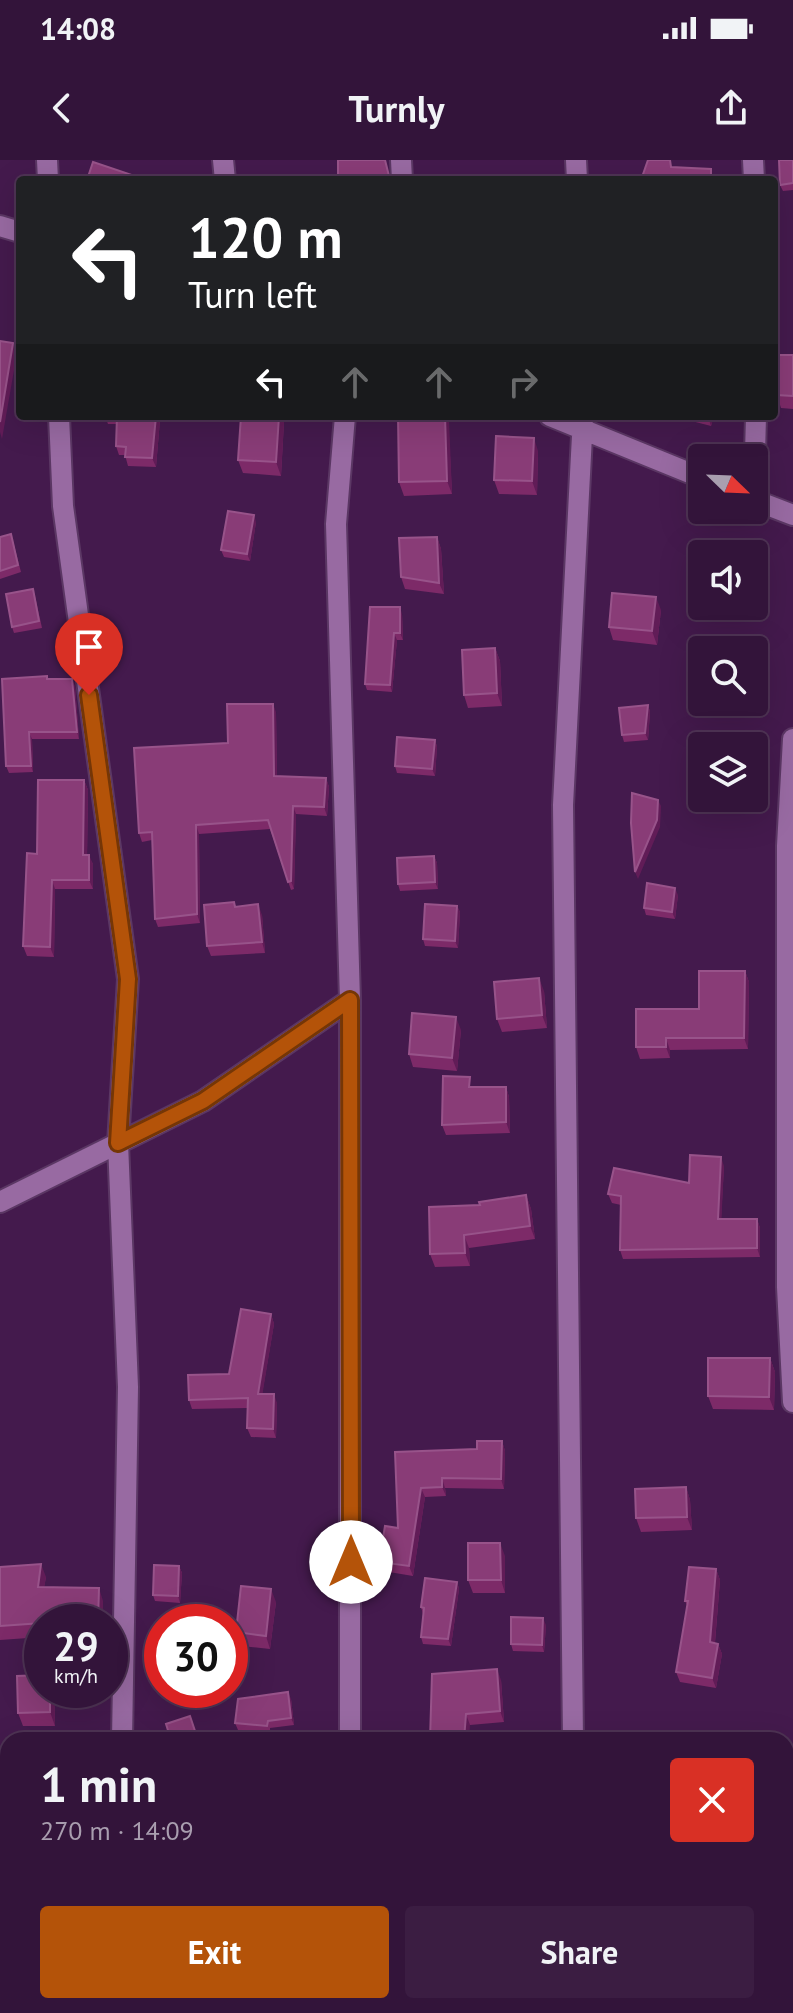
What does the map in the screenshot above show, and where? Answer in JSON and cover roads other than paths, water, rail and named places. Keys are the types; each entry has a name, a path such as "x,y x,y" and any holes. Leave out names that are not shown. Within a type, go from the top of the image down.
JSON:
{"street":[{"path":"59,420 63,506 128,979 118,1143 128,1387 122,1732"},
{"path":"345,420 336,524 350,1000 350,1732"},
{"path":"755,444 756,420"},
{"path":"573,1732 563,805 583,422 688,471"},
{"path":"768,505 793,515"},
{"path":"793,739 787,846 787,1287 793,1402"},
{"path":"0,1202 203,1101 350,1000"}]}
